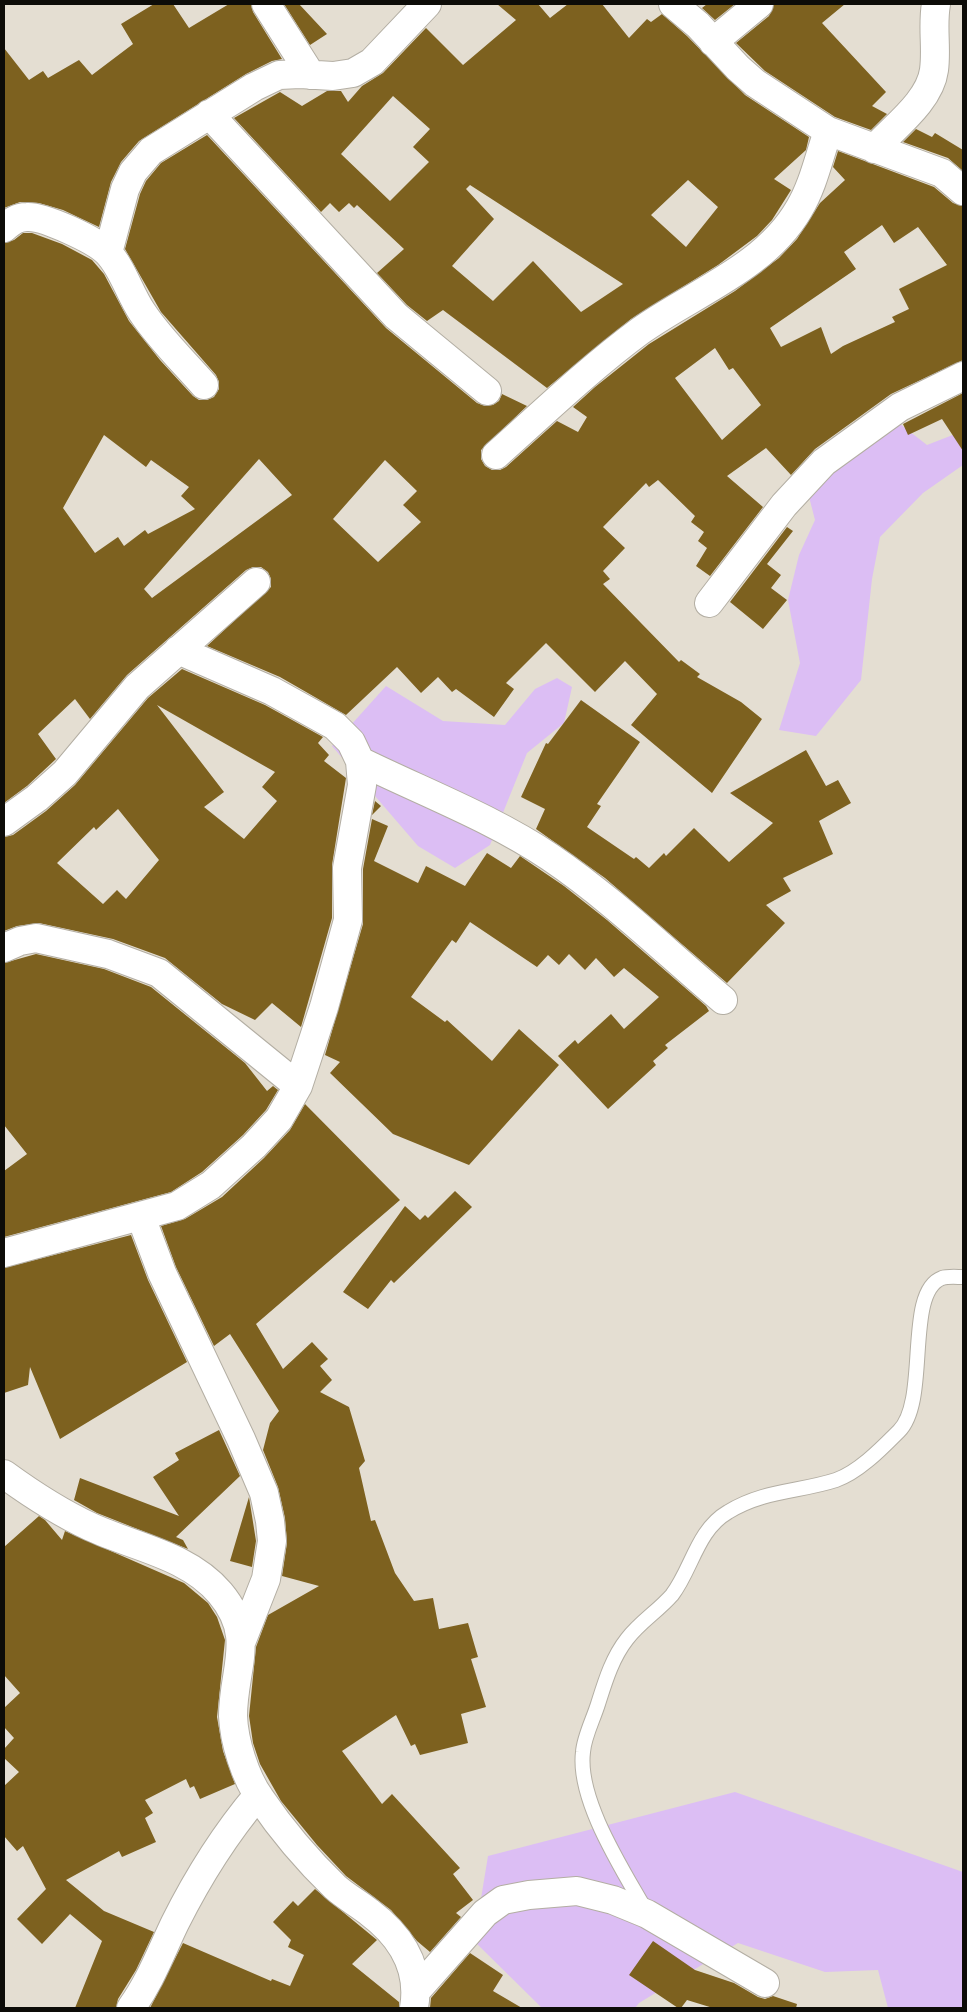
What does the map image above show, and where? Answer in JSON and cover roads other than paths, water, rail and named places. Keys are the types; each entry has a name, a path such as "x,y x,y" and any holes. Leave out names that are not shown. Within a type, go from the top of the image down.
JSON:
{"street":[{"path":"266,4 311,75"},
{"path":"108,252 118,211 133,172 151,151 254,87 279,75 333,76 352,73 372,62 428,4"},
{"path":"672,4 698,25 755,82 828,131 942,173 963,191"},
{"path":"713,42 759,4"},
{"path":"874,149 914,107 928,88 934,70 933,20 936,4"},
{"path":"209,114 396,316 487,390"},
{"path":"496,455 640,331 747,264 778,237 799,210 811,182 828,131"},
{"path":"4,228 16,218 29,216 95,242 108,252 121,271 142,312 204,385"},
{"path":"709,603 784,506 824,462 900,407 963,376"},
{"path":"4,822 37,798 64,773 137,687 256,582"},
{"path":"4,1253 177,1206 211,1185 254,1146 279,1119 298,1086 324,1007 348,920 347,868 362,785 360,761 351,742 334,726 272,691 178,650"},
{"path":"360,761 495,826 549,857 609,902 723,1000"},
{"path":"4,948 20,941 36,938 108,954 160,973 298,1086"},
{"path":"141,1217 162,1273 241,1439 264,1493 270,1521 272,1540 266,1579 242,1640 233,1718 242,1756 258,1795 315,1866 335,1887 383,1923 400,1944 413,1967 415,1999"},
{"path":"4,1474 36,1496 90,1527 153,1550 196,1572 219,1592 233,1610 242,1640"},
{"path":"131,2008 147,1982 204,1870 226,1834 258,1795"},
{"path":"415,1999 485,1913 503,1900 529,1895 577,1891 613,1900 647,1914 765,1982"}],"lane":[{"path":"647,1914 606,1839 590,1799 582,1767 583,1750 613,1662 625,1641 644,1619 671,1595 702,1540 726,1513 768,1494 836,1480 862,1465 901,1430 910,1413 916,1394 920,1320 928,1296 933,1284 943,1278 963,1277"}]}
